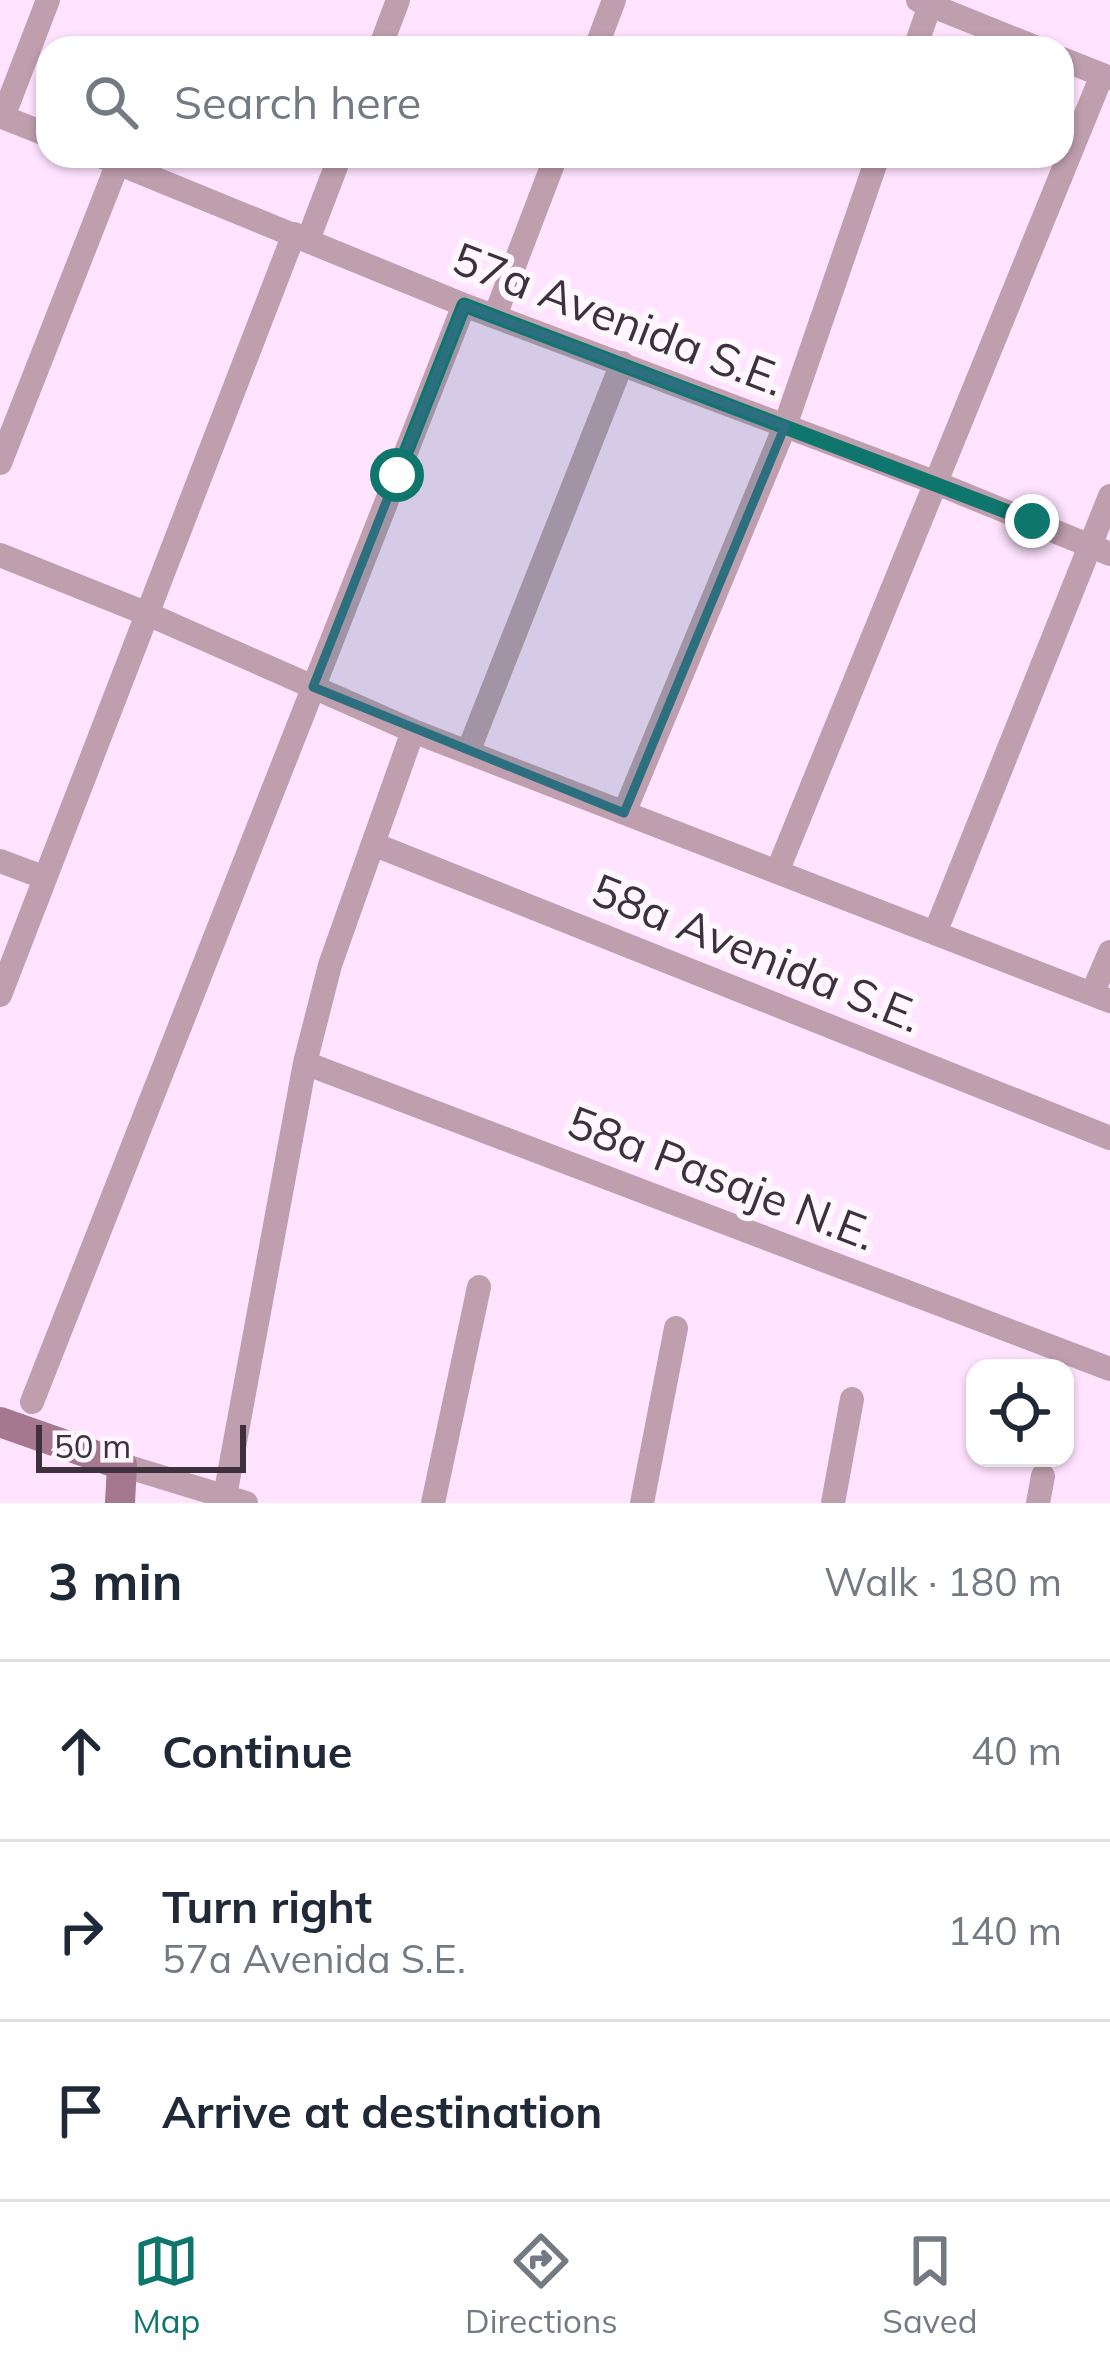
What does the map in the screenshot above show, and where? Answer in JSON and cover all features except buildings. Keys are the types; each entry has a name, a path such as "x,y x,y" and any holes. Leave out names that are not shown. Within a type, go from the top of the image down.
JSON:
{"street":[{"path":"36,130 1,117 48,0"},
{"path":"384,36 398,0"},
{"path":"600,36 614,0"},
{"path":"917,36 924,2 1007,36"},
{"path":"1074,63 1106,77 1074,152"},
{"path":"0,463 106,168"},
{"name":"57a Avenida S.E.","path":"129,168 464,305 934,482 1100,550"},
{"path":"0,995 301,237 334,168"},
{"path":"495,316 551,168"},
{"path":"624,813 784,426 874,168"},
{"path":"777,872 1067,168"},
{"path":"32,1402 464,305"},
{"path":"468,752 622,363"},
{"path":"935,933 1100,550 1110,496"},
{"path":"0,555 150,615 413,731 1101,998 1110,952"},
{"path":"0,1422 235,1500 305,1063 330,964 413,731"},
{"name":"58a Avenida S.E.","path":"373,844 1110,1138"},
{"path":"0,861 43,878"},
{"name":"58a Pasaje N.E.","path":"305,1063 1110,1370"},
{"path":"433,1503 479,1287"},
{"path":"642,1503 676,1328"},
{"path":"833,1503 852,1399"},
{"path":"120,1503 122,1466"},
{"path":"1038,1503 1043,1476"}],"highlighted area":[{"path":"464,305 785,426 624,813 313,687"}],"route":[{"path":"397,475 464,305 1032,521"}]}
